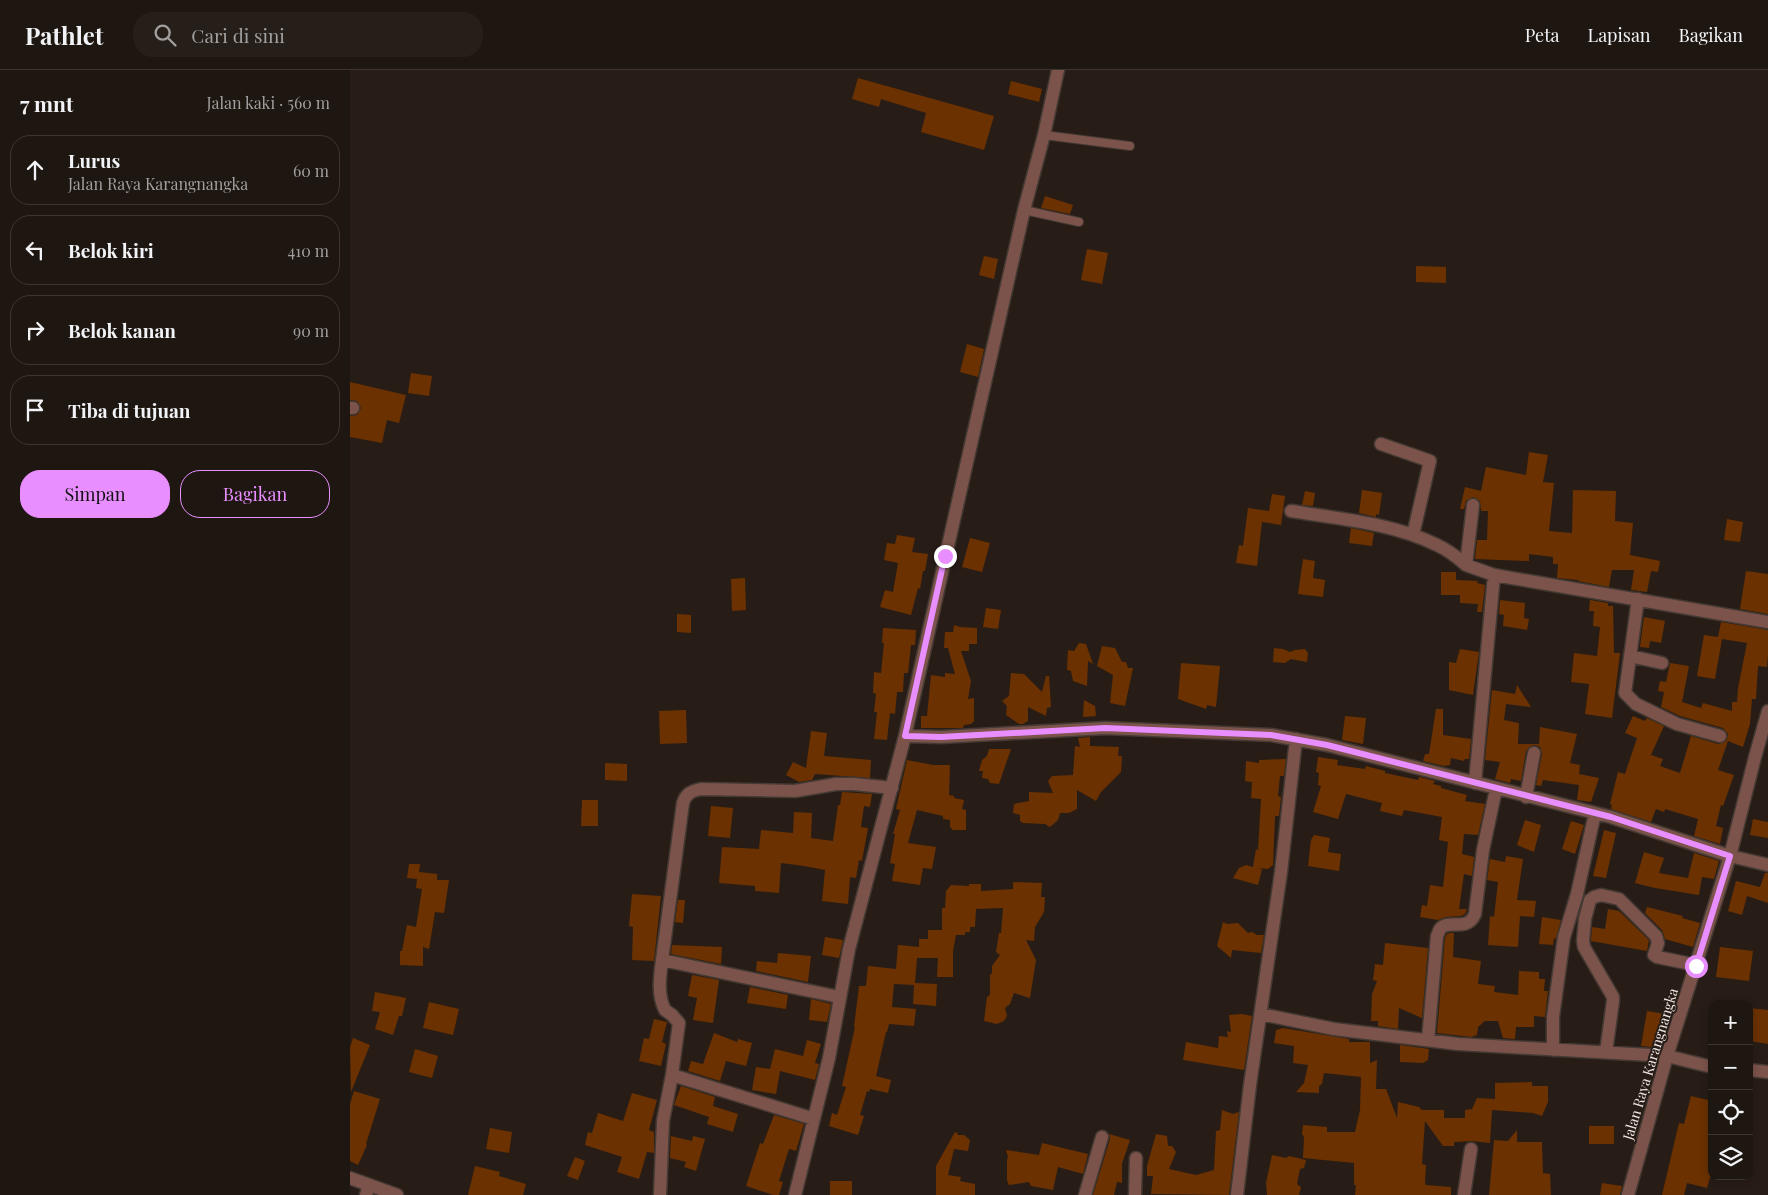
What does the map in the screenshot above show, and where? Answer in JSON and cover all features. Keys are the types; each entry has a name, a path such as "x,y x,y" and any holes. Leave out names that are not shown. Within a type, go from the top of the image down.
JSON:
{"street":[{"path":"795,1195 829,1058 849,949 905,736 1024,210 1044,135 1058,70"},
{"path":"1381,444 1430,461 1413,535"},
{"path":"1466,564 1473,505"},
{"path":"1290,511 1374,524 1413,535 1449,551 1466,564 1494,575 1768,622"},
{"path":"1475,784 1494,575"},
{"path":"1638,599 1625,693 1636,704 1677,724 1720,736"},
{"path":"1630,656 1662,663"},
{"name":"Jalan Raya Karangnangka","path":"1628,1195 1667,1056 1730,856 1768,712"},
{"path":"905,736 941,737 1105,728 1271,735 1327,745 1611,817 1730,856 1768,864"},
{"path":"1237,1195 1250,1085 1281,872 1296,740"},
{"path":"1526,796 1534,753"},
{"path":"660,1195 663,1121 679,1023 665,1010 660,998 660,976 685,797 691,792 701,789 795,791 836,784 892,788"},
{"path":"1428,1040 1437,936 1440,929 1444,926 1466,924 1472,920 1475,914 1483,850 1496,788"},
{"path":"1553,1050 1553,1017 1564,937 1577,894 1595,814"},
{"path":"1606,1052 1613,1001 1584,947 1585,919 1590,900 1602,895 1619,899 1656,936 1658,943 1654,952 1657,957 1696,966"},
{"path":"662,960 839,997"},
{"path":"1261,1014 1334,1029 1458,1044 1667,1056 1708,1066"},
{"path":"1753,1070 1768,1072"},
{"path":"672,1075 814,1119"},
{"path":"1085,1195 1102,1137"},
{"path":"1464,1195 1471,1149"},
{"path":"1135,1195 1136,1158"},
{"path":"350,1178 367,1190 397,1195"}],"lane":[{"path":"1044,135 1130,146"},
{"path":"1024,210 1079,222"}],"building":[{"path":"858,78 994,116 984,150 921,132 926,113 881,99 879,107 852,99"},
{"path":"1011,81 1042,89 1039,102 1008,94"},
{"path":"1045,196 1073,205 1070,214 1041,208"},
{"path":"1087,249 1108,253 1102,284 1081,280"},
{"path":"984,256 998,259 994,279 979,275"},
{"path":"1416,266 1446,267 1446,283 1416,282"},
{"path":"967,344 984,349 978,377 960,372"},
{"path":"411,373 432,376 429,396 408,393"},
{"path":"350,382 406,395 399,423 387,420 382,443 350,437 350,416 357,415 361,408 357,401 350,400"},
{"path":"1529,452 1548,455 1543,482 1554,483 1549,531 1572,533 1573,490 1616,491 1615,521 1633,523 1630,555 1660,561 1658,572 1651,571 1647,592 1631,590 1634,570 1612,570 1609,587 1578,580 1557,578 1558,564 1553,564 1553,557 1529,554 1529,561 1475,559 1477,540 1487,540 1488,511 1481,511 1480,501 1473,497 1466,501 1464,509 1460,509 1465,487 1481,491 1486,467 1526,475"},
{"path":"1362,490 1382,493 1379,515 1376,514 1376,517 1359,513"},
{"path":"1305,491 1315,493 1313,506 1302,505"},
{"path":"1272,494 1285,496 1281,525 1262,522 1257,566 1236,563 1239,545 1243,546 1248,508 1269,511"},
{"path":"1727,519 1743,522 1740,542 1724,540"},
{"path":"1351,528 1374,533 1372,546 1349,543"},
{"path":"897,535 915,538 912,552 928,554 920,589 918,588 911,615 880,607 885,590 893,592 898,563 884,560 887,543 895,544"},
{"path":"970,538 990,543 982,572 962,567"},
{"path":"1303,559 1315,561 1313,578 1325,580 1323,597 1298,594"},
{"path":"1746,571 1768,574 1768,614 1740,609"},
{"path":"1441,572 1456,572 1456,580 1478,581 1477,583 1485,585 1482,612 1477,612 1478,604 1460,603 1460,595 1441,595"},
{"path":"745,578 746,610 732,611 731,579"},
{"path":"1500,600 1525,603 1524,618 1529,619 1527,630 1503,626 1504,615 1499,614"},
{"path":"1590,600 1608,603 1608,606 1613,606 1614,653 1620,653 1612,718 1585,714 1589,684 1571,682 1574,653 1597,656 1600,627 1593,626 1594,611 1589,611"},
{"path":"986,608 1001,610 998,629 983,627"},
{"path":"677,614 691,615 691,633 677,632"},
{"path":"1644,617 1665,621 1661,643 1650,641 1649,648 1640,647"},
{"path":"1721,622 1768,630 1768,655 1767,667 1758,666 1756,699 1752,699 1750,724 1743,747 1728,741 1718,770 1734,775 1723,806 1721,805 1716,826 1723,828 1720,844 1694,836 1698,819 1665,809 1664,812 1656,809 1651,822 1611,809 1612,805 1610,804 1618,772 1625,774 1637,738 1625,733 1633,716 1645,721 1647,718 1664,726 1651,755 1663,759 1660,766 1680,773 1691,736 1718,744 1726,741 1728,734 1723,728 1680,716 1661,707 1664,692 1658,691 1660,681 1666,682 1670,663 1689,666 1682,702 1701,708 1703,703 1732,711 1732,702 1737,702 1747,643 1722,639 1715,679 1697,676 1704,635 1718,637"},
{"path":"954,625 977,628 977,644 969,644 969,651 961,651 971,681 968,699 974,698 974,721 971,724 964,725 963,728 921,728 921,716 927,716 931,675 945,677 945,673 955,674 948,648 944,648 945,632 953,632"},
{"path":"883,628 916,630 915,645 911,645 908,673 904,673 903,692 897,692 895,714 890,713 887,740 874,739 877,712 874,712 876,694 873,693 874,672 881,673 884,643 882,643"},
{"path":"1079,643 1086,644 1093,664 1088,661 1087,686 1073,681 1071,671 1067,670 1068,650 1074,651"},
{"path":"1102,646 1115,648 1122,662 1126,662 1128,668 1133,668 1125,706 1110,703 1113,675 1097,666"},
{"path":"1274,648 1290,652 1305,649 1308,653 1307,662 1291,659 1285,663 1273,662"},
{"path":"1460,649 1479,652 1473,695 1449,690 1449,662 1456,663"},
{"path":"1181,663 1220,666 1216,707 1207,705 1206,709 1178,699"},
{"path":"1011,673 1024,674 1042,692 1046,676 1049,676 1051,707 1047,708 1046,716 1028,707 1028,721 1019,724 1006,715 1007,706 1002,701 1009,696"},
{"path":"1517,685 1531,707 1506,704 1504,720 1519,723 1518,744 1539,744 1540,727 1577,734 1570,763 1580,765 1579,774 1599,778 1591,802 1577,800 1579,785 1543,780 1541,786 1536,785 1542,754 1540,747 1536,745 1531,746 1526,751 1521,781 1511,779 1510,783 1495,779 1500,762 1485,760 1492,690 1515,694"},
{"path":"1084,700 1095,706 1096,716 1083,717"},
{"path":"1436,709 1443,709 1443,735 1471,739 1469,759 1464,761 1451,758 1450,765 1444,766 1423,761 1425,754 1429,754"},
{"path":"686,710 687,743 660,744 659,711"},
{"path":"1345,716 1366,718 1363,744 1342,740"},
{"path":"811,731 827,733 824,756 871,760 870,778 815,774 812,780 799,782 786,775 793,762 806,768"},
{"path":"1090,737 1090,746 1119,747 1118,756 1122,756 1121,772 1101,792 1096,801 1077,790 1077,809 1069,813 1060,813 1058,820 1050,827 1045,824 1023,823 1020,821 1020,815 1013,813 1014,804 1029,801 1029,792 1053,793 1048,781 1052,776 1073,775 1075,746 1080,747 1078,738"},
{"path":"989,749 1011,749 999,784 990,783 988,779 982,778 983,771 979,771 982,760 987,756"},
{"path":"1318,757 1338,760 1337,765 1365,769 1366,766 1385,771 1385,773 1418,780 1419,777 1435,781 1433,784 1441,786 1441,788 1467,795 1465,801 1485,804 1478,835 1464,834 1462,854 1474,857 1472,876 1464,874 1459,909 1467,909 1465,914 1438,920 1420,917 1422,905 1427,906 1430,885 1443,887 1448,842 1439,840 1442,817 1404,810 1402,816 1380,811 1382,803 1346,794 1338,819 1313,812 1321,786 1318,785 1319,773 1316,772"},
{"path":"1286,759 1284,776 1280,776 1278,796 1281,797 1279,816 1275,816 1273,865 1268,869 1257,868 1262,869 1258,885 1233,878 1239,868 1246,865 1253,867 1256,849 1258,850 1261,799 1251,798 1252,782 1245,781 1246,761 1259,763 1259,760"},
{"path":"907,760 933,765 950,765 949,795 964,800 962,809 966,810 966,830 953,830 950,827 950,820 943,819 943,816 917,810 908,843 936,847 932,869 923,868 920,885 892,881 895,864 890,863 895,834 893,834 900,810 896,809"},
{"path":"605,763 627,764 627,781 605,780"},
{"path":"842,792 872,794 870,807 864,806 861,827 868,828 862,861 859,860 856,878 850,877 848,904 822,901 825,870 804,866 781,863 779,893 755,891 755,886 719,883 722,847 759,849 761,830 793,833 794,812 812,813 811,838 833,841 838,805 840,805"},
{"path":"582,800 598,800 598,826 581,826"},
{"path":"711,806 733,808 730,838 708,836"},
{"path":"1753,819 1768,822 1768,838 1750,835"},
{"path":"1525,820 1541,825 1534,852 1517,845"},
{"path":"1571,821 1584,825 1575,854 1562,849"},
{"path":"1604,830 1616,833 1606,878 1593,876"},
{"path":"1314,835 1330,838 1328,852 1341,854 1339,871 1308,866 1311,840"},
{"path":"1644,852 1664,858 1659,873 1688,878 1694,853 1719,861 1714,879 1702,877 1699,895 1635,883"},
{"path":"1506,856 1523,859 1517,900 1536,901 1534,917 1520,916 1518,947 1488,945 1490,916 1494,917 1498,882 1487,880 1490,859 1505,862"},
{"path":"409,864 420,864 419,872 437,874 437,880 449,880 444,913 435,912 429,949 423,947 423,966 400,965 400,951 402,951 407,925 416,927 422,889 416,888 417,879 407,878"},
{"path":"1765,873 1768,873 1768,903 1747,896 1742,915 1728,911 1736,881 1760,887"},
{"path":"1013,882 1042,883 1041,897 1045,897 1044,912 1035,927 1034,941 1026,940 1036,960 1030,998 1014,993 1010,1004 1005,1008 1007,1016 1004,1021 997,1024 984,1021 987,997 990,995 992,966 1000,955 996,952 999,933 1001,933 1003,908 976,909 975,927 970,927 970,932 965,932 965,935 956,935 953,951 953,977 937,977 938,958 917,958 915,983 937,984 936,1006 913,1004 914,985 894,984 892,1007 916,1009 914,1026 889,1024 886,1032 876,1076 891,1080 888,1093 870,1089 869,1092 867,1091 860,1115 864,1116 858,1135 829,1126 832,1113 837,1115 846,1087 842,1086 855,1027 859,986 866,986 868,966 896,969 898,945 919,947 919,939 928,939 928,930 942,930 942,908 945,908 946,891 951,885 969,886 969,884 981,884 981,891 1013,889"},
{"path":"632,894 661,896 654,961 632,960 633,927 629,926"},
{"path":"678,900 685,900 683,923 675,922"},
{"path":"1647,907 1683,916 1682,918 1700,923 1693,947 1665,939 1662,930 1645,913"},
{"path":"1608,909 1619,911 1649,940 1647,951 1591,941 1592,927 1605,929"},
{"path":"1542,917 1561,920 1553,945 1539,944"},
{"path":"1223,922 1227,924 1238,923 1248,933 1264,935 1261,953 1232,950 1231,958 1217,946"},
{"path":"1450,933 1454,933 1453,957 1481,961 1478,984 1495,986 1494,992 1518,995 1519,971 1539,972 1539,979 1545,979 1544,991 1548,991 1545,1017 1534,1016 1534,1027 1516,1027 1515,1039 1503,1038 1498,1021 1485,1021 1478,1027 1477,1035 1471,1037 1437,1033 1445,938"},
{"path":"825,937 843,940 839,958 822,955"},
{"path":"1385,943 1428,948 1422,1018 1399,1008 1398,1029 1378,1026 1378,1021 1371,1021 1372,994 1377,981 1373,980 1375,964 1383,965"},
{"path":"672,945 722,947 721,964 671,954"},
{"path":"1720,947 1753,951 1749,981 1716,977"},
{"path":"778,953 811,956 808,982 756,971 757,961 777,963"},
{"path":"692,975 719,980 713,1023 693,1020 697,998 688,996"},
{"path":"750,987 788,995 786,1009 747,1003"},
{"path":"375,992 406,998 402,1016 399,1016 393,1035 375,1029 380,1012 372,1011"},
{"path":"811,999 831,1004 827,1022 809,1020"},
{"path":"429,1002 459,1009 453,1035 423,1028"},
{"path":"1753,1008 1768,1010 1768,1044 1753,1042"},
{"path":"1647,1011 1671,1015 1661,1048 1641,1046"},
{"path":"1242,1014 1252,1016 1244,1070 1183,1060 1186,1042 1218,1048 1219,1036 1228,1037 1227,1031 1231,1032 1229,1015"},
{"path":"654,1019 667,1022 662,1042 666,1044 661,1066 639,1061 644,1038 649,1039"},
{"path":"1283,1028 1349,1039 1349,1042 1370,1042 1370,1063 1377,1060 1376,1089 1386,1089 1397,1118 1398,1102 1419,1107 1422,1110 1444,1110 1444,1118 1465,1118 1465,1110 1472,1109 1477,1098 1495,1099 1495,1083 1532,1082 1532,1086 1548,1086 1548,1102 1542,1116 1533,1113 1492,1110 1490,1143 1454,1142 1454,1146 1443,1146 1425,1121 1422,1164 1426,1165 1425,1183 1426,1185 1451,1187 1451,1195 1355,1195 1354,1163 1303,1158 1304,1137 1302,1134 1303,1125 1327,1127 1327,1132 1355,1132 1360,1110 1361,1077 1324,1073 1322,1084 1319,1086 1319,1093 1296,1092 1304,1083 1308,1065 1293,1063 1294,1046 1274,1043 1276,1030"},
{"path":"714,1033 737,1042 738,1039 752,1043 746,1066 726,1061 720,1081 688,1071 691,1061 703,1064"},
{"path":"353,1038 370,1045 351,1092 350,1047"},
{"path":"807,1040 821,1044 815,1063 819,1064 815,1080 780,1071 776,1094 752,1090 756,1067 770,1069 775,1049 803,1056"},
{"path":"1400,1045 1429,1049 1428,1060 1423,1063 1400,1062"},
{"path":"415,1049 438,1056 432,1078 409,1072"},
{"path":"681,1086 715,1097 713,1106 738,1114 733,1132 707,1124 709,1117 674,1105"},
{"path":"354,1091 380,1099 367,1145 358,1165 350,1161 350,1104"},
{"path":"632,1093 657,1100 649,1130 654,1132 654,1153 647,1152 639,1179 617,1172 622,1157 585,1145 588,1132 592,1133 598,1113 623,1121"},
{"path":"1691,1096 1708,1100 1709,1180 1707,1188 1687,1183 1684,1195 1662,1195 1679,1123 1684,1124"},
{"path":"1222,1110 1233,1114 1239,1112 1229,1195 1151,1194 1153,1176 1147,1176 1147,1166 1156,1134 1167,1136 1168,1146 1172,1146 1176,1152 1169,1169 1196,1175 1214,1170 1216,1131 1220,1130"},
{"path":"774,1115 804,1124 796,1151 789,1149 779,1181 783,1182 779,1195 773,1195 746,1186 760,1143 763,1144"},
{"path":"1589,1126 1614,1126 1614,1144 1589,1144"},
{"path":"490,1128 512,1132 509,1153 486,1149"},
{"path":"1517,1130 1517,1142 1542,1142 1543,1173 1550,1174 1551,1195 1489,1195 1494,1140 1508,1141"},
{"path":"955,1132 958,1133 957,1135 964,1135 970,1140 968,1151 954,1149 948,1175 961,1177 960,1181 975,1184 975,1195 936,1195 936,1166"},
{"path":"1109,1134 1130,1140 1122,1164 1122,1183 1117,1182 1114,1195 1093,1195 1110,1139"},
{"path":"671,1136 692,1141 693,1136 705,1139 696,1171 684,1167 686,1162 670,1158"},
{"path":"1042,1143 1088,1154 1083,1174 1058,1167 1053,1190 1031,1186 1029,1182 1009,1185 1007,1180 1008,1157 1006,1150 1039,1155"},
{"path":"1272,1155 1306,1160 1304,1168 1300,1169 1297,1184 1301,1187 1299,1195 1267,1195 1266,1183"},
{"path":"575,1157 585,1161 578,1180 567,1176"},
{"path":"475,1166 500,1172 499,1176 526,1184 523,1195 468,1195"},
{"path":"830,1181 852,1181 852,1195 830,1195"},
{"path":"1602,1183 1622,1186 1620,1195 1600,1195"}],"route":[{"path":"945,556 905,736 941,737 1105,728 1271,735 1327,745 1611,817 1730,856 1696,966"}]}
